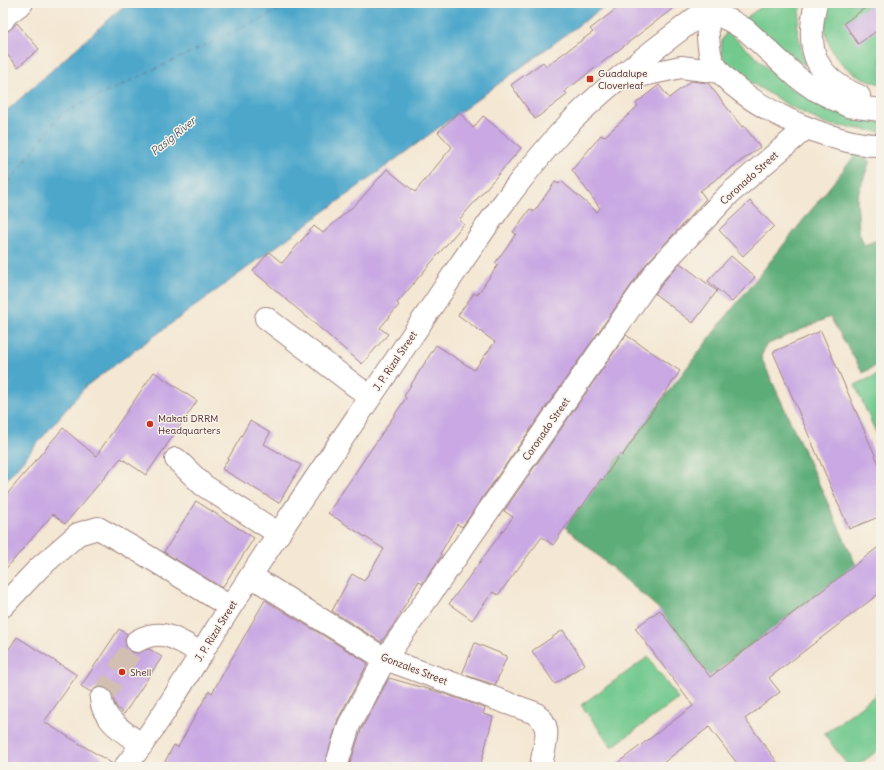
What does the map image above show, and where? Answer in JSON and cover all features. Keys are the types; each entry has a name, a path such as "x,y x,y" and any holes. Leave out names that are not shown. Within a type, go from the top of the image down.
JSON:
{"main road":[{"path":"816,3 812,19 812,45 819,67 836,84 881,109"},
{"path":"881,109 848,106 814,89 797,77 746,30 713,7 709,32 709,47 712,60 720,72 751,99 824,136 851,142 881,145"},
{"name":"J. P. Rizal Street","path":"125,767 142,745 202,654 230,607 331,453 513,189 563,130 615,81 713,7"},
{"path":"615,81 681,67 720,72"},
{"name":"Coronado Street","path":"336,767 349,725 385,659 656,271 729,194 806,128"},
{"path":"266,318 370,397"},
{"path":"176,458 203,484 279,534"},
{"path":"3,606 39,568 78,534 98,528 144,554 230,607"},
{"name":"Gonzales Street","path":"251,576 385,659 539,716 543,719 548,728 541,767"},
{"path":"137,641 145,637 160,634 169,635 202,654"},
{"path":"101,698 101,704 117,727 142,745"}],"green space":[{"path":"767,3 802,3 797,28 805,66 744,19"},
{"path":"827,3 881,3 881,84 867,80 854,73 835,56 829,44 826,32 825,18"},
{"path":"727,31 790,88 844,113 881,123 881,132 825,124 788,105 740,76 731,69 721,54 722,40"},
{"path":"856,154 870,161 857,197 859,232 864,245 881,239 881,363 863,373 830,317 766,345 761,357 856,565 709,676 658,608 565,527 721,323"},
{"path":"881,373 881,444 855,385"},
{"path":"648,657 678,699 612,747 581,705"},
{"path":"881,691 881,748 856,767 849,767 824,734"}],"water":[{"name":"Pasig River","path":"127,3 609,3 86,386 3,484 3,114"}],"building":[{"path":"624,3 680,3 565,91 567,95 535,119 511,85 543,62 546,66 593,32 590,29"},
{"path":"874,3 881,13 881,28 858,44 844,23"},
{"path":"17,23 39,49 18,67 3,50 3,35"},
{"path":"691,81 708,83 742,127 744,126 760,147 700,191 706,199 646,264 462,527 457,524 440,554 442,555 422,584 419,581 394,624 381,642 332,611 352,574 364,581 384,549 328,513 406,398 404,396 436,345 474,370 495,342 458,315 474,293 477,295 498,265 495,263 516,234 513,232 530,209 534,212 555,182 559,184 561,181 597,212 600,208 572,170 601,135 604,137 638,106 636,103 659,85 669,98"},
{"path":"459,112 473,128 483,116 521,148 459,220 464,224 397,303 399,305 380,328 388,334 362,364 253,271 269,252 282,263 314,226 323,233 359,201 387,169 415,192 452,147 438,132"},
{"path":"750,201 774,226 743,256 719,230"},
{"path":"731,256 755,277 732,302 708,281"},
{"path":"680,263 717,291 693,323 655,294"},
{"path":"821,331 881,469 881,516 849,529 773,352"},
{"path":"626,335 680,371 622,456 620,454 603,480 601,479 581,508 579,507 553,545 542,537 498,595 493,592 472,620 449,604 513,517 504,511"},
{"path":"154,372 197,401 146,475 121,458 65,524 53,514 3,572 3,499 63,428 96,456"},
{"path":"250,421 270,433 264,444 301,465 279,503 222,469"},
{"path":"196,501 254,538 222,588 164,552"},
{"path":"881,545 881,592 769,678 780,692 745,719 781,767 740,767 709,727 658,767 612,767 693,706 635,628 660,610 710,677"},
{"path":"265,600 368,663 338,719 324,767 162,767 174,745 178,747 209,691 212,693"},
{"name":"Shell","path":"119,629 127,634 125,639 126,646 130,651 136,653 149,649 162,657 124,714 116,707 111,691 105,687 98,687 91,692 81,686"},
{"path":"563,630 585,664 555,684 532,651"},
{"path":"17,637 77,675 44,722 113,764 113,767 3,767 3,658"},
{"path":"475,643 507,656 495,685 462,674"},
{"path":"389,678 442,693 485,708 483,714 493,717 480,767 349,767 361,730"}],"ferry route":[{"path":"3,190 61,114 294,3"}],"tunnel":[{"path":"101,699 137,641"}],"place":[{"name":"Guadalupe Cloverleaf","path":"590,79"},
{"name":"Makati DRRM Headquarters","path":"150,424"},
{"name":"Shell","path":"122,672"}]}
